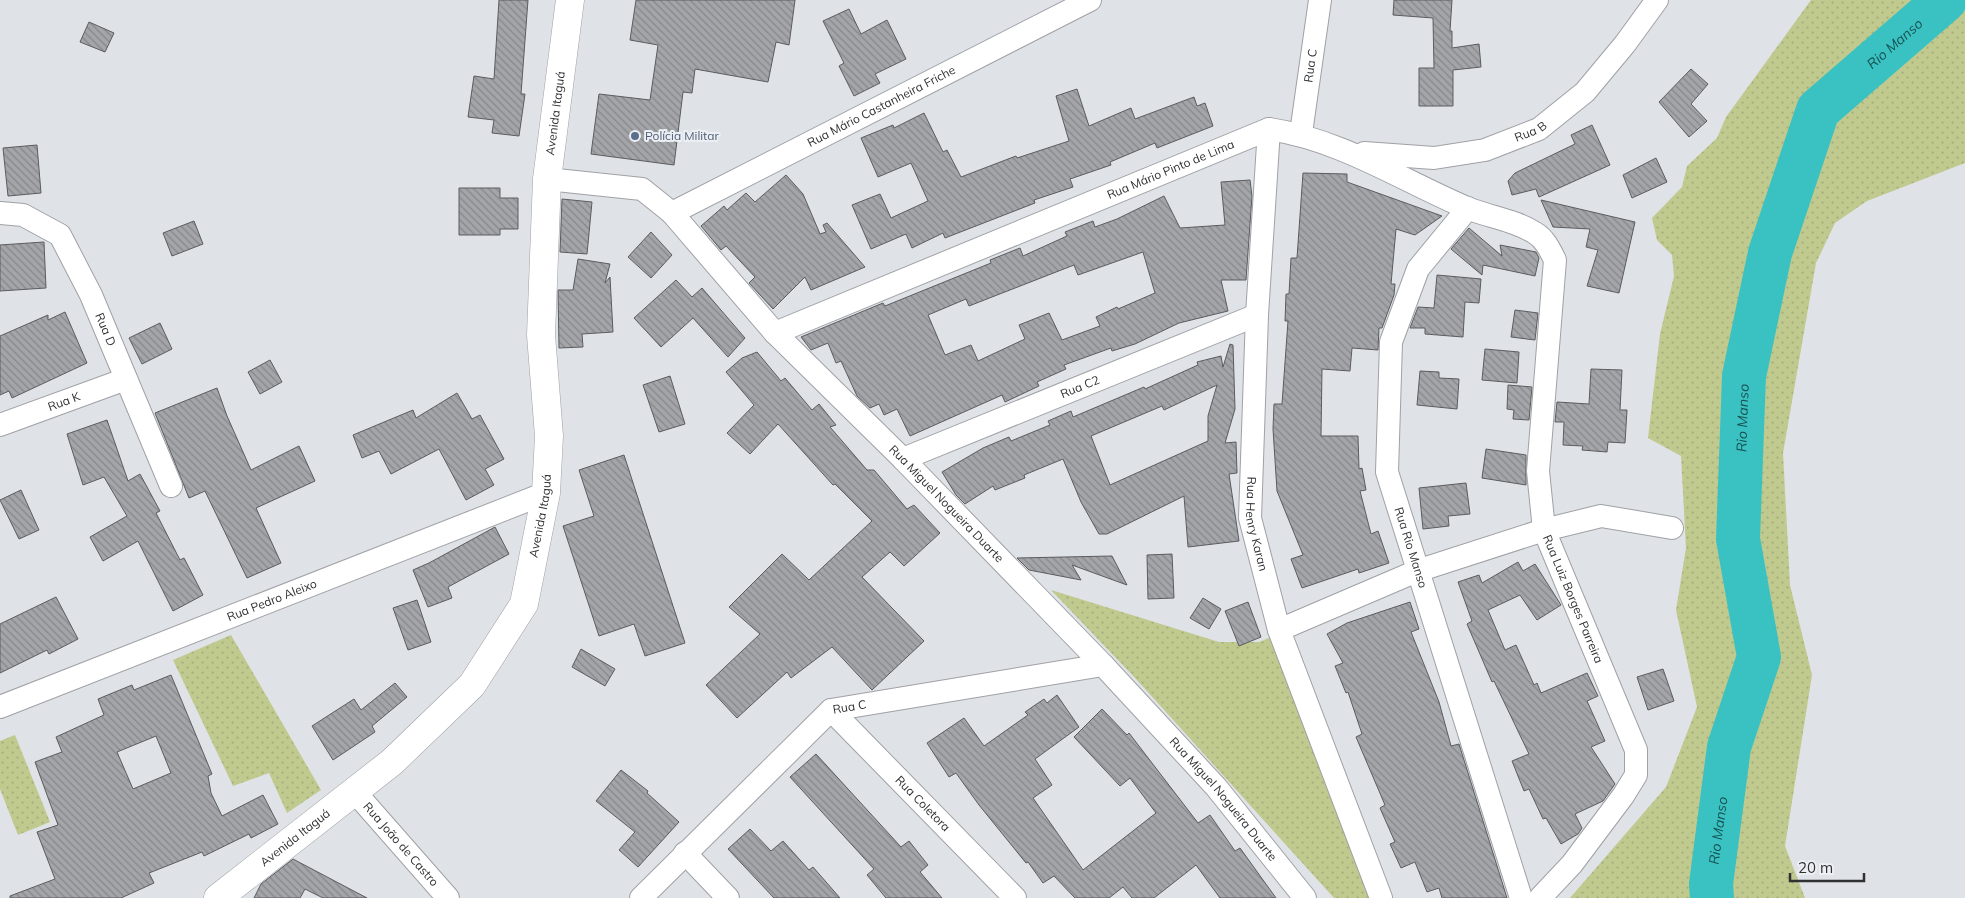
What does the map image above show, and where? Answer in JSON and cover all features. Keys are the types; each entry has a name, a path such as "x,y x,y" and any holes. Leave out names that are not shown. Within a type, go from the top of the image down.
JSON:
{"street":[{"name":"Avenida Itaguá","path":"218,898 392,762 472,685 524,604 546,493 549,436 541,335 547,179 570,0"},
{"name":"Rua Mário Castanheira Friche","path":"672,213 1090,0"},
{"name":"Rua C","path":"1300,134 1320,0"},
{"name":"Rua B","path":"1350,152 1434,158 1484,150 1539,129 1585,92 1625,44 1657,0"},
{"path":"1270,129 1300,134 1350,152 1468,208"},
{"name":"Rua Henry Karan","path":"1270,129 1257,315 1250,518 1279,630 1381,898"},
{"name":"Rua Mário Pinto de Lima","path":"775,333 1270,129"},
{"name":"Rua Miguel Nogueira Duarte","path":"547,179 642,189 672,213 775,333 903,459 1103,665 1216,787 1305,898"},
{"name":"Rua Luiz Borges Parreira","path":"1468,208 1522,226 1537,234 1549,247 1555,260 1538,470 1544,530 1636,750 1636,774 1623,796 1572,864 1540,898"},
{"name":"Rua Rio Manso","path":"1468,208 1418,269 1391,342 1387,472 1521,898"},
{"name":"Rua D","path":"0,213 23,215 60,236 91,294 172,486"},
{"name":"Rua C2","path":"903,459 1257,315"},
{"name":"Rua K","path":"0,425 126,379"},
{"name":"Rua Pedro Aleixo","path":"0,706 546,493"},
{"path":"1279,630 1417,571 1544,530 1601,516 1672,528"},
{"name":"Rua C","path":"641,898 685,852 831,710 1103,665"},
{"name":"Rua Coletora","path":"831,710 1015,898"},
{"name":"Rua João de Castro","path":"354,791 448,898"},
{"path":"685,852 728,898"}],"green space":[{"path":"1811,0 1965,0 1965,163 1867,201 1835,223 1816,263 1783,453 1790,585 1812,675 1785,846 1805,898 1570,898 1666,787 1697,707 1676,610 1686,548 1681,456 1648,438 1660,334 1674,276 1672,255 1657,240 1652,218 1682,187 1687,166 1717,138 1726,117"},
{"path":"1051,590 1219,642 1259,642 1276,635 1375,898 1334,898 1137,680"},
{"path":"231,635 321,790 287,813 269,773 233,786 173,660"},
{"path":"15,735 50,822 18,835 0,789 0,741"}],"building":[{"path":"499,0 528,0 521,94 525,94 519,136 492,133 494,120 468,117 474,76 494,79"},
{"path":"636,0 795,0 789,45 776,42 768,82 695,69 692,93 683,92 674,165 591,154 599,94 650,100 658,45 630,40"},
{"path":"1394,0 1452,0 1450,31 1452,31 1452,48 1479,44 1481,67 1453,70 1453,106 1419,106 1419,68 1434,68 1433,18 1393,15"},
{"path":"849,9 861,34 887,20 906,59 875,74 880,83 854,96 839,66 844,63 823,21"},
{"path":"89,22 114,33 105,52 80,42"},
{"path":"1691,69 1708,84 1691,104 1707,121 1689,137 1659,102"},
{"path":"1077,89 1089,126 1131,108 1135,119 1194,97 1197,106 1205,103 1213,126 1157,148 1155,143 1110,162 1111,165 1070,179 1073,187 1034,200 1035,203 945,238 943,233 912,248 906,234 871,249 852,205 880,194 891,218 928,201 911,163 878,177 861,138 893,125 894,128 924,113 943,152 947,150 961,177 1016,156 1017,158 1069,141 1056,96"},
{"path":"1592,125 1610,165 1539,197 1536,189 1512,195 1508,181 1515,173 1575,144 1571,135"},
{"path":"37,145 41,193 8,196 3,148"},
{"path":"1656,158 1667,182 1632,198 1623,175"},
{"path":"1303,173 1347,174 1347,182 1442,216 1415,235 1396,229 1391,284 1395,284 1394,295 1382,328 1379,328 1378,350 1352,348 1350,371 1322,369 1321,436 1358,436 1359,469 1362,468 1366,490 1360,491 1371,534 1378,531 1389,563 1359,573 1358,569 1302,588 1291,559 1303,555 1277,491 1273,429 1274,404 1282,404 1288,321 1285,321 1286,294 1289,294 1291,258 1297,258"},
{"path":"786,175 803,194 820,234 826,232 823,225 827,223 865,267 811,290 805,277 773,309 749,283 755,277 726,246 721,250 701,226 724,206 727,210 746,193 755,202"},
{"path":"1250,180 1252,196 1246,280 1221,280 1228,311 1179,323 1135,344 1112,351 1111,348 1064,365 1066,369 1037,382 1039,386 1005,402 1002,395 910,436 897,409 884,415 879,404 870,408 857,396 841,361 836,363 828,343 811,350 801,337 883,303 885,306 991,263 990,260 1020,248 1023,256 1067,236 1065,232 1093,221 1095,227 1117,219 1164,196 1180,228 1225,225 1221,182","holes":["1143,252 1155,293 1096,317 1100,326 1062,340 1049,313 1019,325 1025,339 978,361 971,345 945,355 928,315 966,299 969,306 1074,265 1078,275"]},
{"path":"459,188 500,188 500,198 518,198 518,229 500,229 500,235 459,235"},
{"path":"562,199 592,202 587,254 560,252"},
{"path":"1541,200 1635,222 1619,293 1587,286 1598,250 1586,247 1590,229 1553,227"},
{"path":"194,221 203,244 172,256 163,233"},
{"path":"1469,228 1502,256 1500,245 1536,252 1539,258 1535,276 1483,265 1482,275 1451,249"},
{"path":"651,232 672,255 651,278 628,257"},
{"path":"44,242 46,288 0,291 0,245"},
{"path":"578,259 610,264 605,283 610,277 613,332 582,334 583,347 559,348 558,290 573,290"},
{"path":"1437,275 1481,279 1479,303 1465,302 1463,337 1425,334 1425,328 1410,328 1418,307 1434,308"},
{"path":"676,280 692,297 702,288 745,338 728,357 693,318 661,347 634,318"},
{"path":"1515,310 1538,313 1535,340 1511,337"},
{"path":"65,312 87,363 12,398 9,391 0,395 0,336 48,315 48,320"},
{"path":"160,323 172,349 142,364 129,338"},
{"path":"1230,344 1233,345 1235,409 1225,443 1236,442 1237,473 1229,474 1239,541 1188,547 1184,496 1107,534 1099,534 1081,502 1063,459 1024,475 1025,478 995,490 993,486 965,504 956,495 942,472 983,448 1009,437 1011,441 1050,425 1048,421 1071,411 1073,417 1144,387 1145,389 1198,365 1197,362 1221,356 1223,367","holes":["1217,385 1208,416 1208,441 1110,485 1091,436 1162,406 1164,410"]},
{"path":"1485,349 1519,352 1517,383 1482,380"},
{"path":"757,352 781,381 785,378 812,410 819,404 836,425 830,427 867,470 874,470 907,509 914,505 940,533 904,566 890,552 862,577 924,641 872,690 832,647 791,678 787,672 737,718 706,685 760,634 729,607 782,554 809,580 872,521 835,484 833,485 778,424 750,454 727,433 754,405 726,372 742,358"},
{"path":"270,360 282,382 260,394 248,372"},
{"path":"1591,369 1622,370 1620,410 1627,410 1625,443 1608,442 1607,452 1582,450 1583,446 1563,445 1564,422 1555,422 1557,402 1589,404"},
{"path":"1420,371 1439,372 1439,378 1459,379 1457,409 1417,405"},
{"path":"670,376 685,424 659,432 643,385"},
{"path":"1508,385 1532,387 1529,420 1513,419 1514,410 1507,409"},
{"path":"217,388 251,470 299,446 315,481 256,508 281,563 247,578 205,491 189,498 155,413"},
{"path":"457,393 472,419 480,415 504,459 485,469 494,485 466,500 439,449 391,474 379,451 362,458 353,435 413,410 416,418"},
{"path":"107,420 128,481 140,474 160,511 156,513 180,560 184,558 203,595 173,611 138,541 103,561 90,537 127,516 104,477 83,485 67,434"},
{"path":"1486,449 1526,455 1526,485 1482,478"},
{"path":"624,455 685,643 645,656 634,624 599,636 563,526 594,516 579,470"},
{"path":"1466,483 1470,514 1448,516 1449,526 1423,529 1419,488"},
{"path":"21,490 39,530 19,539 0,500"},
{"path":"495,527 509,554 448,587 452,598 428,607 413,570"},
{"path":"1172,554 1174,598 1148,599 1147,555"},
{"path":"1112,556 1127,585 1072,565 1081,580 1029,570 1017,558"},
{"path":"1518,562 1523,571 1535,564 1561,605 1537,620 1520,595 1488,610 1505,650 1516,645 1534,685 1537,683 1541,693 1587,673 1598,696 1587,701 1605,741 1591,747 1615,784 1603,801 1575,814 1582,828 1578,834 1561,844 1546,818 1543,819 1529,789 1524,791 1512,761 1529,754 1494,681 1492,682 1467,624 1472,621 1458,582 1479,575 1482,583"},
{"path":"56,597 78,639 49,654 47,650 0,673 0,624"},
{"path":"1203,598 1221,609 1209,629 1190,618"},
{"path":"417,600 431,642 408,650 393,608"},
{"path":"1248,602 1261,637 1239,646 1225,611"},
{"path":"1410,602 1419,629 1411,632 1439,702 1451,746 1459,744 1507,898 1442,898 1439,888 1427,892 1415,862 1401,868 1390,844 1395,842 1380,808 1385,805 1356,737 1362,734 1348,692 1346,693 1335,666 1343,663 1327,634 1347,623"},
{"path":"581,649 615,669 605,686 572,667"},
{"path":"1663,669 1674,701 1648,710 1637,677"},
{"path":"171,675 212,774 208,776 211,793 222,816 263,795 278,824 251,838 249,834 204,856 202,852 149,873 154,883 121,898 10,898 10,896 55,879 37,832 58,825 35,762 62,752 56,737 104,715 98,699 132,685 134,690","holes":["156,736 171,773 133,789 117,752"]},
{"path":"395,683 407,697 372,726 375,732 333,760 312,726 354,699 361,710"},
{"path":"1057,695 1079,727 1035,759 1052,785 1033,798 1083,870 1156,813 1130,778 1120,786 1074,737 1102,709 1127,735 1129,733 1198,823 1210,815 1235,851 1240,848 1276,898 1220,898 1196,865 1154,898 1132,898 1123,887 1109,898 1075,898 1054,876 1043,883 1028,862 1026,863 979,805 956,773 949,777 927,743 964,718 984,746 1028,715 1025,712 1044,699 1047,703"},
{"path":"816,754 901,847 909,841 928,865 920,872 942,898 886,898 867,875 874,869 790,777"},
{"path":"621,770 648,791 647,793 679,822 638,867 619,850 635,832 596,801"},
{"path":"750,829 771,851 783,841 809,870 813,867 840,898 774,898 728,849"},
{"path":"293,859 367,898 323,898 305,889 300,898 254,898 261,884"}],"waterway":[{"name":"Rio Manso","path":"1712,898 1711,884 1729,747 1759,657 1738,539 1744,376 1770,253 1818,110 1945,0"}],"place":[{"name":"Polícia Militar","path":"635,136"}]}
